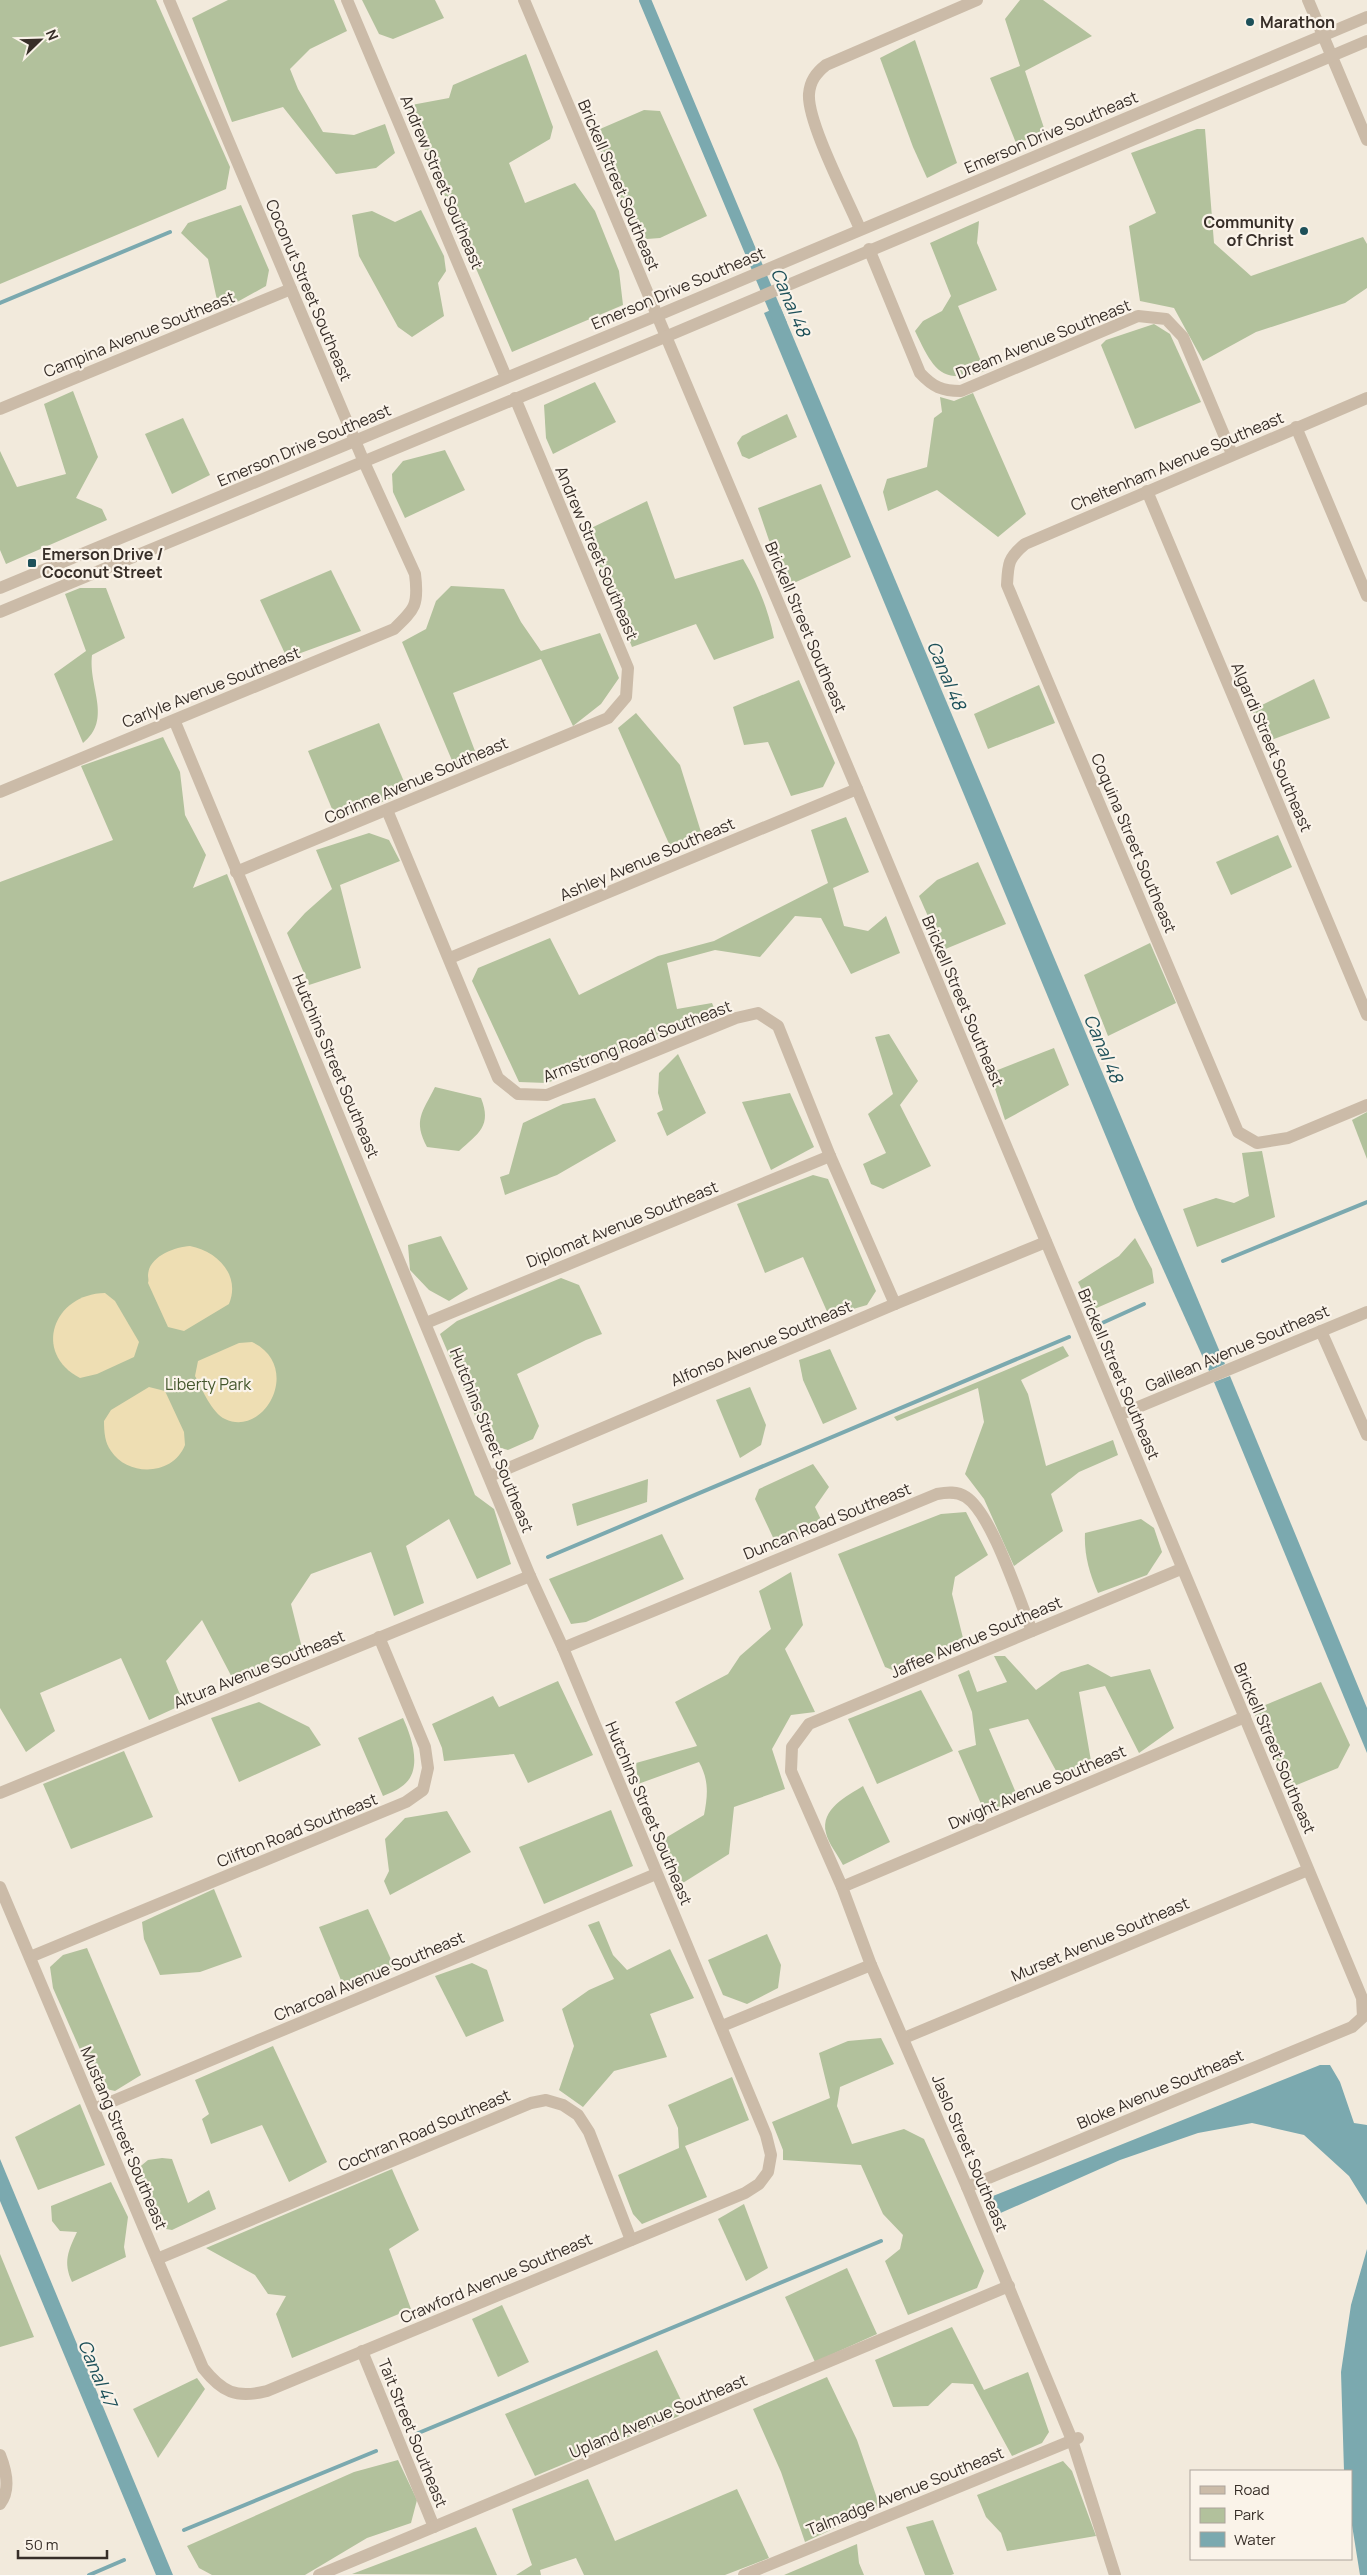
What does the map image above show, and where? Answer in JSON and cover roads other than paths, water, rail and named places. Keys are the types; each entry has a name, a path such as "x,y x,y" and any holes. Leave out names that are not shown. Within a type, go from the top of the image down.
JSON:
{"street":[{"name":"Coconut Street Southeast","path":"169,0 355,441 415,574 418,593"},
{"name":"Andrew Street Southeast","path":"347,0 506,377"},
{"name":"Brickell Street Southeast","path":"524,0 857,789 1119,1415 1181,1569 1362,1998 1363,2017"},
{"path":"860,229 812,116 809,95 811,82 816,73 827,65 977,0"},
{"path":"1308,0 1367,140"},
{"name":"Emerson Drive Southeast","path":"0,588 656,316 1367,17"},
{"path":"0,612 665,337 751,299 1367,41"},
{"name":"Dream Avenue Southeast","path":"869,250 920,373 932,386 947,391 961,391 1138,316 1166,319 1183,337 1232,454"},
{"name":"Campina Avenue Southeast","path":"0,409 291,289"},
{"name":"Andrew Street Southeast","path":"514,398 628,668 626,697 608,718"},
{"name":"Cheltenham Avenue Southeast","path":"1008,565 1013,554 1025,544 1232,454 1367,398"},
{"path":"1296,427 1367,596"},
{"name":"Algardi Street Southeast","path":"1147,491 1367,1015"},
{"name":"Coquina Street Southeast","path":"1008,565 1007,585 1238,1132 1257,1143 1288,1138 1367,1104"},
{"name":"Carlyle Avenue Southeast","path":"0,792 175,722 394,629 413,611 418,593"},
{"name":"Corinne Avenue Southeast","path":"236,872 608,718"},
{"name":"Hutchins Street Southeast","path":"175,722 530,1576 563,1648 656,1874 722,2026 766,2135 771,2155 768,2172"},
{"name":"Ashley Avenue Southeast","path":"450,958 857,789"},
{"name":"Armstrong Road Southeast","path":"386,810 450,958 498,1078 518,1094 547,1095 736,1018 758,1013 778,1026 830,1156 895,1304"},
{"name":"Diplomat Avenue Southeast","path":"426,1323 830,1156"},
{"name":"Alfonso Avenue Southeast","path":"490,1476 1046,1242"},
{"name":"Galilean Avenue Southeast","path":"1119,1415 1367,1312"},
{"path":"1321,1331 1367,1435"},
{"name":"Duncan Road Southeast","path":"563,1648 936,1494 952,1492 966,1498 988,1523 1032,1631"},
{"name":"Jaffee Avenue Southeast","path":"792,1747 809,1724 1181,1569"},
{"name":"Altura Avenue Southeast","path":"0,1793 530,1576"},
{"name":"Clifton Road Southeast","path":"30,1957 406,1802 422,1790 428,1768 425,1747 379,1637"},
{"name":"Dwight Avenue Southeast","path":"842,1887 1245,1717"},
{"name":"Jaslo Street Southeast","path":"792,1747 791,1771 842,1887 872,1965 1075,2439 1115,2575"},
{"name":"Murset Avenue Southeast","path":"904,2038 1308,1870"},
{"name":"Charcoal Avenue Southeast","path":"94,2108 656,1874"},
{"name":"Mustang Street Southeast","path":"0,1887 202,2368 216,2384 229,2392"},
{"path":"722,2026 872,1965"},
{"name":"Bloke Avenue Southeast","path":"967,2187 1352,2027 1363,2017"},
{"name":"Cochran Road Southeast","path":"157,2259 531,2103 546,2100 563,2104 578,2115 589,2132 631,2240"},
{"name":"Crawford Avenue Southeast","path":"229,2392 249,2395 267,2391 745,2193 759,2184 768,2172"},
{"name":"Upland Avenue Southeast","path":"319,2575 1009,2286"},
{"name":"Tait Street Southeast","path":"362,2352 434,2527"},
{"name":"Talmadge Avenue Southeast","path":"744,2575 1075,2439"},
{"path":"0,2455 7,2484 5,2498 0,2504"}],"water":[{"path":"780,306 1225,1364 1209,1371 1136,1209 764,313"},
{"path":"1230,1376 1367,1708 1367,1753 1214,1382"},
{"path":"1320,2065 1330,2065 1340,2082 1354,2123 1367,2125 1367,2205 1349,2176 1304,2135 1252,2123 1198,2133 1120,2160 996,2215 988,2198"},
{"path":"0,2159 173,2575 156,2575 0,2201"},
{"path":"1367,2249 1367,2575 1360,2575 1352,2525 1352,2470 1344,2470 1341,2372 1351,2305"}],"waterway":[{"name":"Canal 48","path":"645,0 781,324"},
{"path":"0,303 170,232"},
{"path":"1223,1261 1367,1202"},
{"path":"1100,1324 1144,1304"},
{"path":"548,1557 1069,1337"},
{"path":"416,2434 881,2241"},
{"path":"184,2530 376,2451"},
{"path":"89,2575 124,2560"}],"place":[{"name":"Marathon","path":"1250,22"},
{"name":"Community of Christ","path":"1304,231"},
{"name":"Emerson Drive / Coconut Street","path":"32,563"}],"park label":[{"name":"Liberty Park","path":"208,1384"}],"water label":[{"name":"Canal 47","path":"98,2373"}]}
